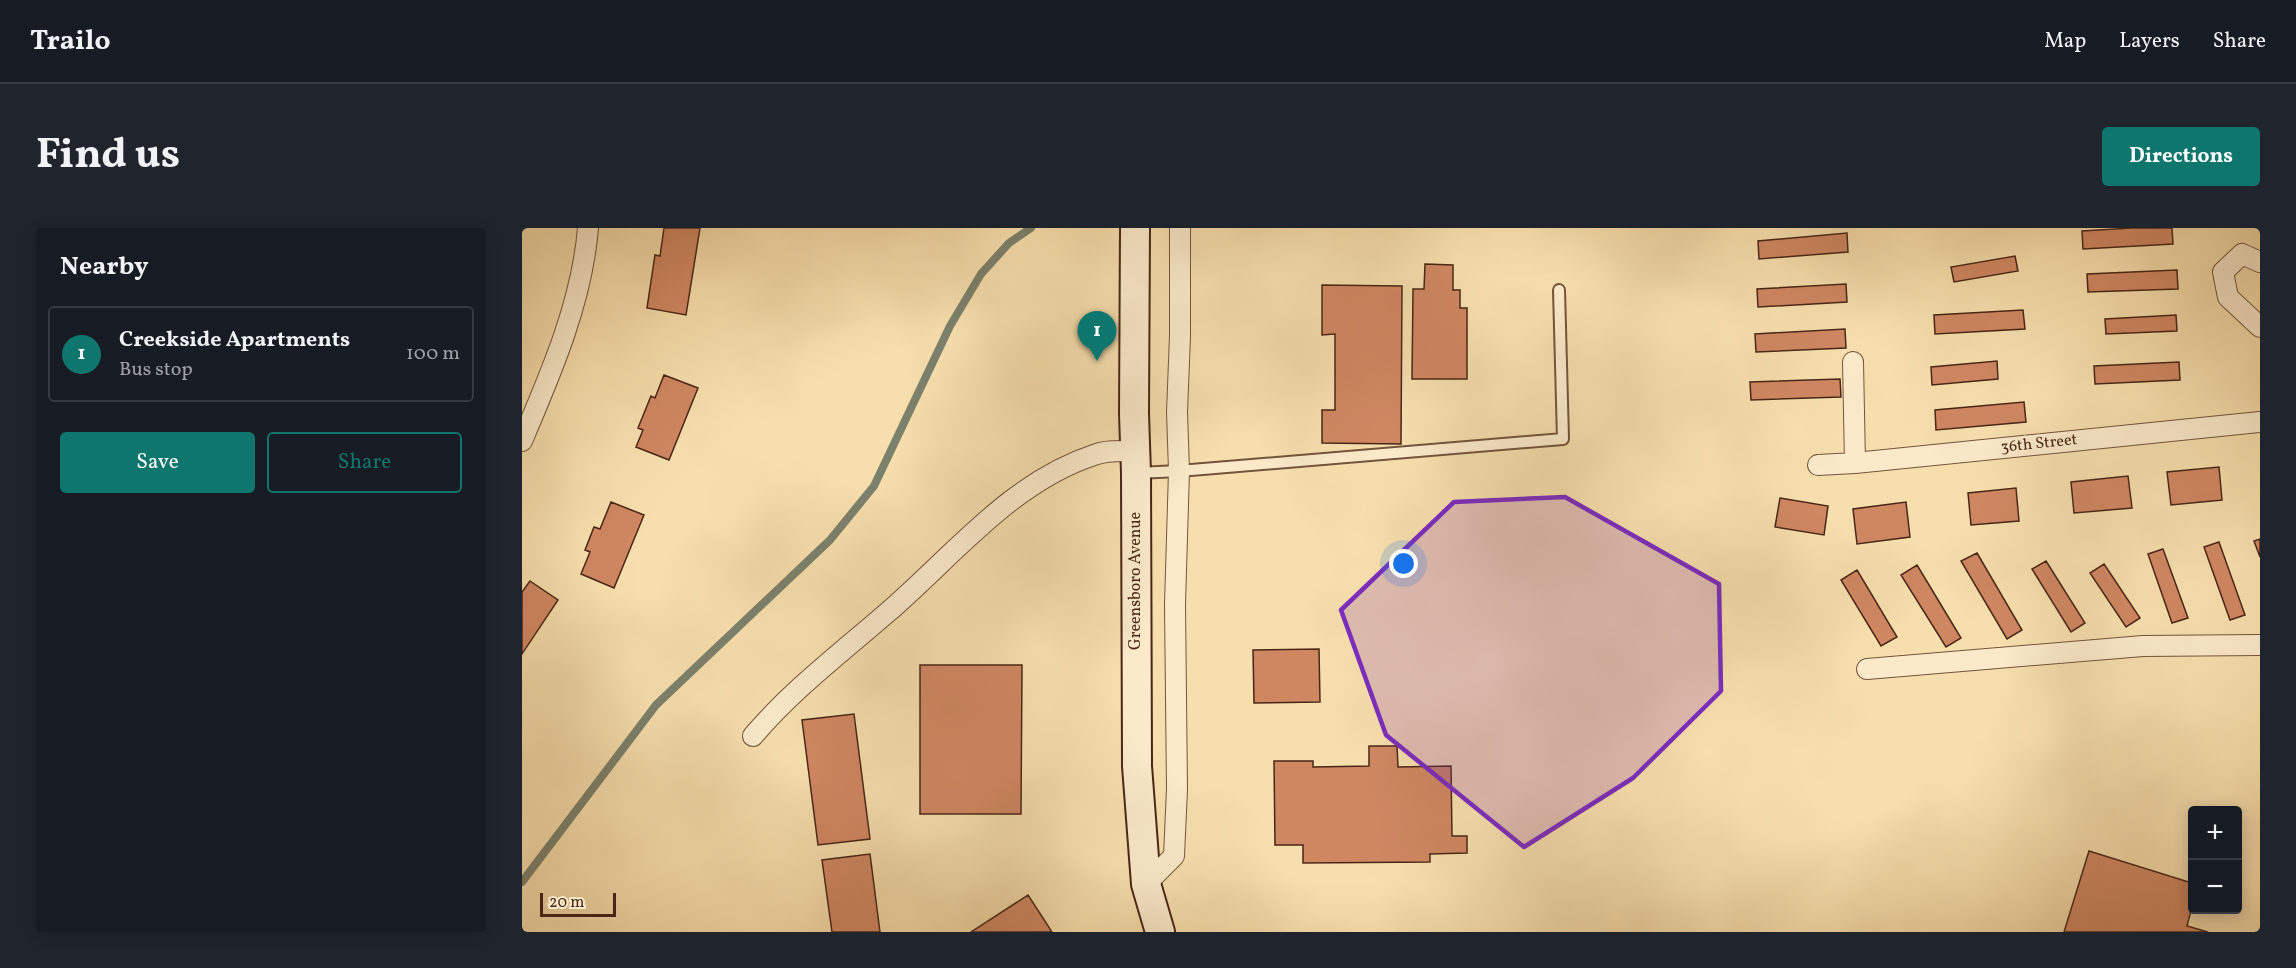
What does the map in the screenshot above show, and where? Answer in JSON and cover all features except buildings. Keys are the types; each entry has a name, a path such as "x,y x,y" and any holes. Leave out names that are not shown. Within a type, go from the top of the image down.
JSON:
{"main road":[{"name":"Greensboro Avenue","path":"1135,228 1137,766 1146,884 1160,932"}],"street":[{"path":"522,441 554,366 572,306 587,244 588,228"},
{"path":"1146,884 1174,856 1177,789 1175,604 1179,471 1177,412 1180,228"},
{"path":"2260,262 2242,255 2223,272 2228,297 2260,327"},
{"path":"1853,362 1855,463"},
{"name":"36th Street","path":"1818,465 2260,422"},
{"path":"753,736 773,712 839,652 1028,489 1054,473 1095,454 1136,462"},
{"path":"1866,669 2143,646 2260,645"}],"lane":[{"path":"1136,462 1179,471 1563,439 1559,290"}],"highlighted area":[{"path":"1565,497 1719,584 1721,691 1633,778 1524,847 1386,735 1341,610 1454,502"}],"waterway":[{"path":"522,882 656,705 830,540 874,486 950,326 981,274 1009,243 1031,228"}],"place":[{"name":"Creekside Apartments","path":"1097,361"}]}
